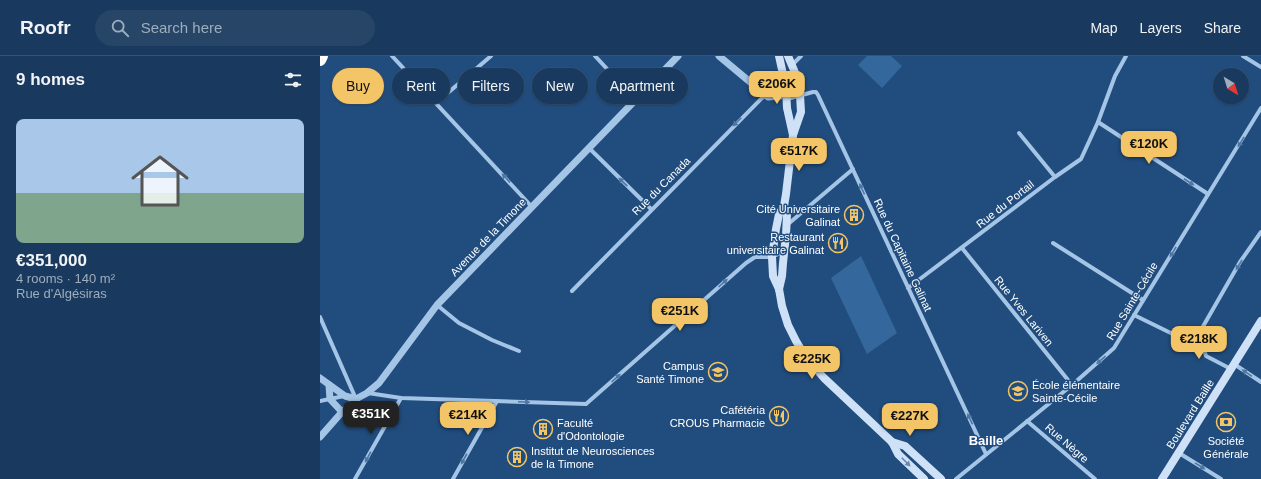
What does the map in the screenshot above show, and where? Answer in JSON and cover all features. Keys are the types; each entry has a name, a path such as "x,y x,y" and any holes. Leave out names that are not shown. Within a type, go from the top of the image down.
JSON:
{"highway":[{"path":"320,60 322,56"}],"main road":[{"path":"779,56 793,135"},
{"path":"788,56 799,91 801,112 793,135 784,206 779,214 772,257 773,276 779,289 782,306 788,325 805,356 824,378 892,442 898,454 924,479"},
{"path":"779,289 782,276 787,225 787,214 784,206"},
{"name":"Boulevard Baille","path":"1162,479 1261,321"},
{"path":"892,442 905,446 941,479"}],"street":[{"path":"392,56 403,68"},
{"path":"450,91 491,56"},
{"path":"595,56 606,68"},
{"name":"Avenue de la Timone","path":"667,68 678,56"},
{"path":"719,56 768,97 786,97 799,91"},
{"path":"792,65 801,56"},
{"name":"Rue du Portail","path":"908,288 1055,176 1074,162 1081,159 1098,122 1115,76 1126,56"},
{"path":"1243,56 1261,67"},
{"name":"Rue du Capitaine Galinat","path":"799,91 816,92 818,95 986,454"},
{"name":"Rue du Canada","path":"572,291 764,94"},
{"path":"437,104 532,207"},
{"name":"Avenue de la Timone","path":"320,437 342,412 356,399 379,383 437,305 632,104"},
{"name":"Rue Sainte-Cécile","path":"956,479 1072,385 1114,348 1261,108"},
{"path":"1098,122 1208,194"},
{"path":"1019,133 1055,176"},
{"path":"589,148 651,209"},
{"path":"787,225 853,169"},
{"path":"1261,232 1240,262 1201,330 1200,336 1206,356 1261,382"},
{"path":"1053,243 1143,300"},
{"name":"Rue Yves Lariven","path":"962,248 1072,385"},
{"path":"367,392 401,398 586,404 746,263 755,257 772,257 784,250"},
{"path":"437,305 459,323 492,340 519,351"},
{"path":"1134,315 1183,339 1188,339 1201,330"},
{"path":"320,317 356,399"},
{"path":"320,378 345,396 356,399"},
{"path":"329,385 330,399 342,412"},
{"path":"320,401 345,396"},
{"path":"355,479 401,398"},
{"path":"453,479 497,401"},
{"name":"Rue Nègre","path":"1027,421 1095,479"},
{"path":"1179,453 1221,479"}],"shaded area":[{"path":"867,56 891,56 902,66 882,88 858,65"},
{"path":"861,256 897,333 867,354 831,278"}],"place":[{"name":"Cité Universitaire Galinat","path":"854,215"},
{"name":"Restaurant universitaire Galinat","path":"838,243"},
{"name":"Campus Santé Timone","path":"718,372"},
{"name":"École élémentaire Sainte-Cécile","path":"1018,391"},
{"name":"Cafétéria CROUS Pharmacie","path":"779,416"},
{"name":"Société Générale","path":"1226,422"},
{"name":"Faculté d'Odontologie","path":"543,429"},
{"name":"Institut de Neurosciences de la Timone","path":"517,457"}],"district":[{"name":"Baille","path":"986,440"}]}
